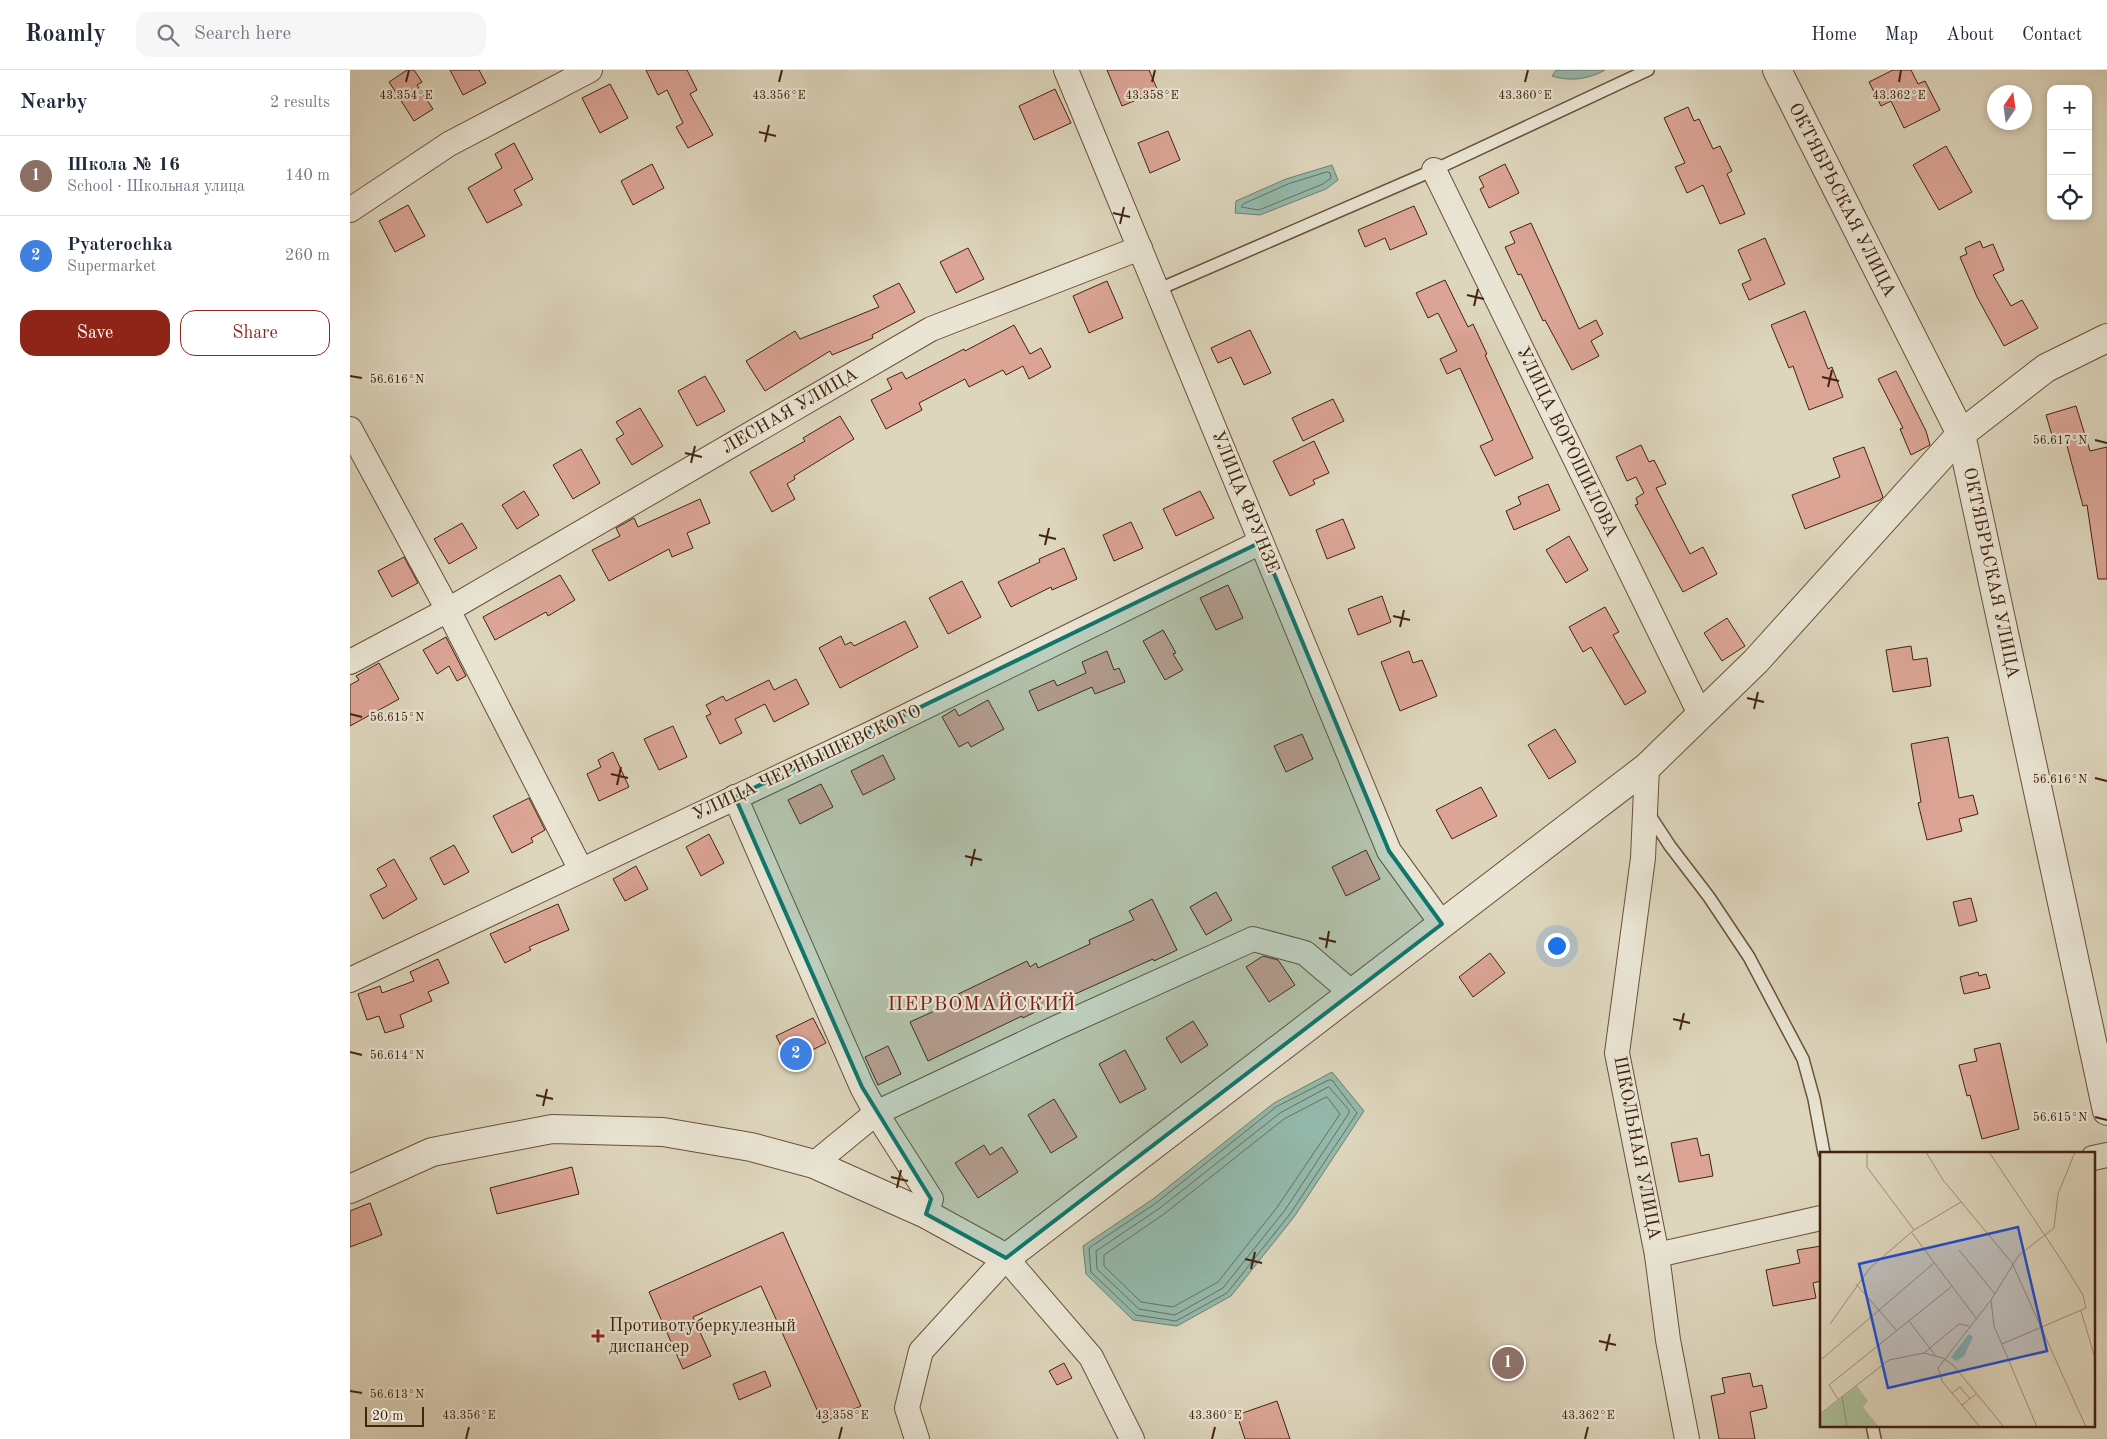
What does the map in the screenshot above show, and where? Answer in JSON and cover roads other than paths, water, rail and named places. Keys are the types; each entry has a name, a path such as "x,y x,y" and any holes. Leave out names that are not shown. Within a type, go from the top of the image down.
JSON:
{"street":[{"path":"350,210 450,144 590,70"},
{"name":"УЛИЦА ФРУНЗЕ","path":"1066,70 1389,850 1442,924"},
{"name":"ОКТЯБРЬСКАЯ УЛИЦА","path":"1776,70 1961,434 2107,1111"},
{"name":"УЛИЦА ВОРОШИЛОВА","path":"1434,170 1700,714"},
{"name":"ЛЕСНАЯ УЛИЦА","path":"350,662 448,610 931,329 1140,248"},
{"path":"918,1439 907,1408 921,1351 1006,1258 1647,767 1756,661 1961,434 2046,368 2107,338"},
{"path":"350,429 448,610 581,870"},
{"name":"УЛИЦА ЧЕРНЫШЕВСКОГО","path":"350,980 874,732 1261,542"},
{"name":"ШКОЛЬНАЯ УЛИЦА","path":"1647,767 1643,858 1617,1053 1657,1256 1668,1340 1687,1439"},
{"path":"735,797 862,1086 876,1113 932,1199 926,1214"},
{"path":"814,1164 876,1113 1058,1027 1253,939 1305,953 1352,993"},
{"path":"350,1189 432,1152 552,1129 663,1132 751,1147 814,1164 926,1214 1006,1258 1091,1357 1132,1439"},
{"path":"2094,1158 2107,1155"},
{"path":"1657,1256 1820,1218"}],"lane":[{"path":"1157,290 1434,170 1648,70"},
{"path":"1645,808 1670,846 1709,897 1749,957 1803,1059 1814,1098 1824,1152"},
{"path":"1872,1426 1874,1439"}],"water":[{"path":"1556,70 1605,70 1592,76 1566,79 1552,76"},
{"path":"1332,165 1338,180 1326,189 1260,215 1235,213 1236,201 1286,179"},
{"path":"1332,1072 1364,1111 1294,1217 1231,1296 1177,1326 1133,1320 1086,1274 1083,1246 1153,1199 1274,1103"}],"place":[{"name":"Pyaterochka","path":"796,1054"},
{"name":"Противотуберкулезный диспансер","path":"598,1336"},
{"name":"Школа № 16","path":"1508,1363"}],"district":[{"name":"ПЕРВОМАЙСКИЙ","path":"982,1005"}]}
